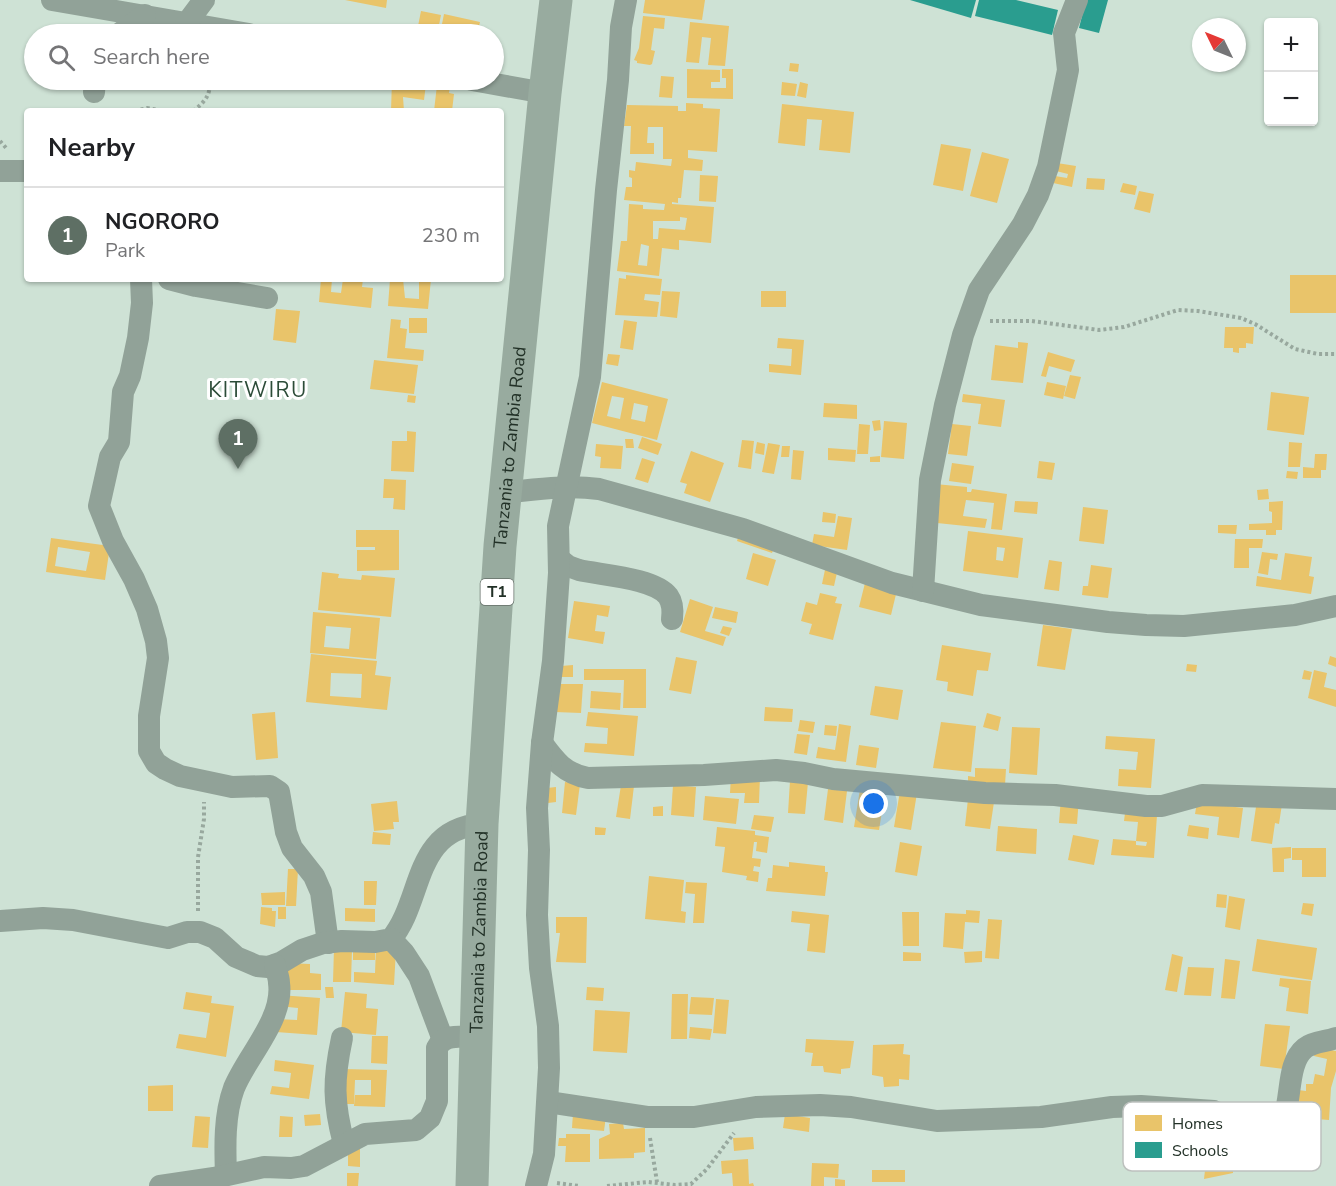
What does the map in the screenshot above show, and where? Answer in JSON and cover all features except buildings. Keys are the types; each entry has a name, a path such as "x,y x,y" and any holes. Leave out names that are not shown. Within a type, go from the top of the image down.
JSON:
{"highway":[{"name":"Tanzania to Zambia Road","path":"472,1186 482,824 504,493 556,0"}],"street":[{"path":"52,0 186,24 204,0"},
{"path":"536,1186 544,1154 548,1102 548,1026 540,968 537,905 539,859 537,808 542,743 553,661 559,559 558,526 590,377 621,27 626,0"},
{"path":"923,591 930,480 943,415 966,324 979,290 1023,224 1038,195 1048,167 1068,70 1064,33 1077,0"},
{"path":"133,24 145,15"},
{"path":"504,86 545,93"},
{"path":"0,171 24,171"},
{"path":"141,282 142,303 138,338 130,376 123,392 120,433 108,463 99,510 147,609 156,641 158,658 148,716 149,751 156,763 165,770 180,776 232,787 270,786 278,791 286,832 292,848 314,876 321,892 328,943"},
{"path":"181,282 267,298"},
{"path":"504,493 584,487 599,489 743,529 892,583 991,607 1146,626 1184,626 1295,615 1336,606"},
{"path":"559,559 579,570 656,586 670,598 673,610 672,619"},
{"path":"542,743 562,767 580,777 588,778 704,775 776,770 833,779 985,792 1055,795 1146,806 1162,806 1202,795 1336,799"},
{"path":"391,939 431,852 447,836 462,828 482,824"},
{"path":"0,921 43,918 74,920 168,938 187,932 196,932 210,935 230,953 257,966 275,965 302,950 328,943 375,942 391,939"},
{"path":"391,939 419,976 443,1040"},
{"path":"218,1180 234,1089 276,1007 280,984 275,965"},
{"path":"160,1186 218,1180 264,1167 304,1167 365,1134 411,1132 424,1125 430,1118 437,1101 437,1048 443,1040 451,1037 477,1038"},
{"path":"342,1038 335,1069 335,1086 336,1112 344,1144"},
{"path":"1286,1102 1290,1077 1299,1055 1305,1048 1318,1042 1336,1038"},
{"path":"548,1102 647,1117 694,1117 783,1105 840,1106 937,1121 1041,1117 1123,1107"}],"path":[{"path":"196,108 210,90"},
{"path":"966,324 981,321 1032,321 1099,330 1124,327 1178,310 1198,310 1241,318 1256,324 1294,349 1318,354 1336,354"},
{"path":"196,932 198,857 204,819 203,781"},
{"path":"607,1186 657,1182 691,1184 699,1178 729,1140 740,1121 741,1110"},
{"path":"647,1117 657,1182"}],"place":[{"name":"NGORORO","path":"238,469"}],"district":[{"name":"KITWIRU","path":"258,390"}]}
